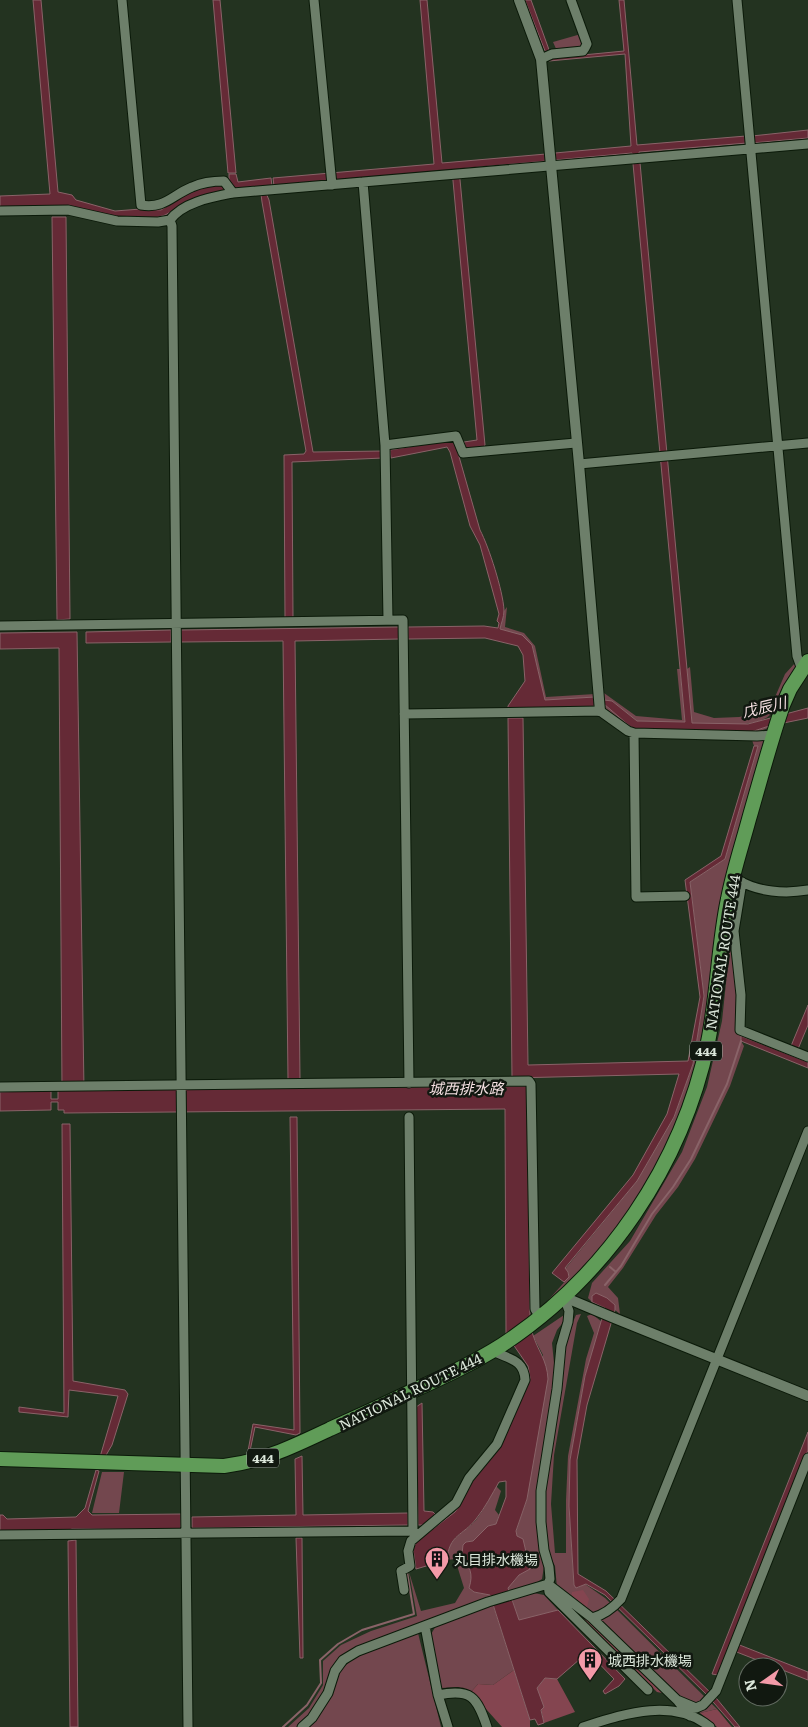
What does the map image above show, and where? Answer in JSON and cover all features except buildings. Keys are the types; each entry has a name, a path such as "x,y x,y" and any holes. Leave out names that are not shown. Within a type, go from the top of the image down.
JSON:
{"highway":[{"name":"NATIONAL ROUTE 444","path":"0,1459 224,1466 256,1461 449,1375 497,1348 538,1318 582,1280 624,1230 649,1192 673,1150 695,1094 708,1043 716,1000 725,917 738,879 773,735 783,705 805,666"}],"street":[{"path":"122,0 141,205 162,205 192,187 217,181 224,181 230,188"},
{"path":"314,0 331,180"},
{"path":"519,0 546,56 551,167 600,711"},
{"path":"546,56 582,51 587,44 571,0"},
{"path":"737,0 797,656 805,666"},
{"path":"0,212 68,210 117,221 158,222 170,220 176,212 230,188 331,180 363,182 808,144"},
{"path":"363,182 385,445 388,620"},
{"path":"170,220 172,226 188,1727"},
{"path":"385,445 456,436 463,453 576,443"},
{"path":"579,464 808,443"},
{"path":"0,626 403,620 409,1082"},
{"path":"404,714 600,711 628,731 634,733 773,735"},
{"path":"634,733 636,897 685,896"},
{"path":"808,890 799,892 766,891 738,879 734,931 741,995 740,1030 808,1057"},
{"path":"0,1087 529,1082 531,1084 535,1309 538,1318"},
{"path":"404,1590 401,1571 410,1566 408,1551 414,1526 409,1118"},
{"path":"592,1618 610,1611 621,1599 808,1131"},
{"path":"564,1297 808,1396"},
{"path":"564,1297 569,1311 568,1322 561,1346 557,1389 541,1491 541,1522 544,1550 549,1567 549,1592 648,1690"},
{"path":"0,1535 186,1526 414,1526 456,1504 469,1478 497,1444 525,1380 524,1369 519,1363 497,1348"},
{"path":"677,1700 696,1708 703,1705 716,1691 808,1458"},
{"path":"302,1727 312,1718 328,1693 335,1671 343,1660 358,1651 488,1602 548,1584"},
{"path":"548,1584 592,1618 677,1700 690,1716"},
{"path":"425,1626 438,1695 448,1727"},
{"path":"438,1695 454,1692 466,1693 474,1699 480,1708 487,1727"},
{"path":"583,1727 623,1714 654,1710 674,1711 690,1716 710,1727"}],"shaded area":[{"path":"581,34 585,43 582,49 557,51 553,42"},
{"path":"507,607 505,627 524,633 535,646 546,697 595,694 598,709 507,711 595,697 545,701 532,645 500,629 504,611"},
{"path":"795,663 796,667 771,714 764,719 734,725 692,723 687,669 690,667 694,712 714,718 739,717 769,711 785,674"},
{"path":"677,669 680,669 685,722 637,721 612,701 604,701 604,704 633,729 748,733 769,726 768,728 749,735 632,730 603,706 602,696 604,693 636,716 682,720"},
{"path":"767,739 703,1045 670,1144 641,1196 609,1240 575,1280 542,1307 569,1277 565,1269 637,1181 674,1117 693,1064 704,996 690,882 725,859 758,746 754,746 752,740"},
{"path":"731,935 738,993 737,1031 741,1036 744,1046 730,1086 695,1159 678,1187 656,1215 623,1268 608,1287 618,1298 620,1314 615,1310 615,1305 592,1296 592,1302 588,1298 592,1283 630,1241 682,1152 707,1087 722,1021"},
{"path":"581,1314 577,1323 554,1455 551,1504 555,1553 566,1553 568,1456 586,1359 594,1333 587,1316 592,1314 602,1322 585,1376 570,1460 569,1506 574,1585 577,1588 585,1584 605,1598 717,1709 700,1713 697,1705 678,1698 600,1621 612,1612 596,1614 557,1588 555,1566 548,1552 545,1534 544,1498 564,1343 576,1315"},
{"path":"564,1315 565,1320 557,1330 552,1343 555,1373 538,1482 538,1536 544,1566 542,1579 530,1587 510,1593 508,1587 519,1575 516,1531 527,1499 543,1355 533,1336"},
{"path":"102,1472 124,1472 119,1513 92,1513"},
{"path":"496,1486 501,1491 495,1510 499,1515 496,1524 488,1526 473,1541 466,1542 462,1552 472,1575 469,1588 474,1592 490,1595 491,1598 342,1657 324,1694 307,1719 299,1727 288,1727 309,1708 323,1685 323,1661 341,1645 371,1631 417,1616 409,1572 421,1611 455,1603 464,1588 455,1559 447,1560 450,1545 476,1520"},
{"path":"583,1590 589,1599 585,1615 660,1688 662,1693 657,1692 571,1608 572,1592"},
{"path":"534,1593 544,1595 558,1610 519,1621 512,1599"},
{"path":"493,1605 514,1670 493,1685 478,1684 471,1692 458,1687 441,1688 430,1636 437,1624"},
{"path":"418,1633 441,1727 307,1727 339,1671 359,1654"},
{"path":"514,1670 530,1720 530,1727 502,1727 471,1692 478,1684 493,1685"},
{"path":"545,1678 557,1679 575,1712 544,1723 537,1688"},
{"path":"717,1709 732,1727 717,1727 700,1713"}],"water":[{"path":"33,0 41,0 58,192 72,195 76,200 115,211 161,210 196,187 228,182 229,174 236,174 238,182 271,178 272,186 226,189 225,191 189,202 165,215 152,219 0,209 0,196 50,194"},
{"path":"213,0 220,0 236,173 228,173"},
{"path":"420,0 427,0 442,163 546,154 546,161 459,169 485,445 483,448 466,450 464,442 477,440 452,170 274,186 273,178 434,164"},
{"path":"525,0 531,0 552,58 624,51 619,0 624,0 637,145 746,136 747,143 639,152 692,723 748,724 808,708 808,718 769,726 748,733 633,729 604,704 604,700 612,701 637,721 685,722 632,153 555,160 555,153 631,146 625,54 549,61"},
{"path":"808,130 808,138 752,143 752,136"},
{"path":"266,193 269,200 313,452 383,451 383,458 292,462 293,618 285,618 284,455 304,454 306,451 262,202 261,194"},
{"path":"52,217 66,217 70,619 57,620"},
{"path":"449,440 455,442 480,530 495,569 504,610 500,629 522,635 532,645 545,700 595,697 596,704 591,708 508,710 508,706 525,681 523,655 518,646 485,638 408,639 408,627 484,626 498,628 499,614 480,545 470,526 447,447 391,458 390,450"},
{"path":"399,627 400,639 295,641 300,1079 288,1080 283,641 181,642 181,630"},
{"path":"171,630 171,642 86,643 86,632"},
{"name":"城西排水路","path":"77,632 84,1090 527,1086 530,1319 532,1333 544,1361 548,1379 527,1499 516,1531 517,1536 523,1539 530,1569 519,1575 508,1588 519,1620 558,1610 625,1679 619,1686 605,1694 603,1691 614,1679 588,1652 557,1679 545,1678 537,1688 544,1707 541,1710 544,1723 538,1725 535,1719 530,1720 490,1595 474,1592 469,1588 471,1574 462,1554 463,1545 466,1542 473,1541 488,1526 496,1524 506,1497 506,1481 499,1482 476,1519 454,1540 448,1551 447,1560 416,1569 413,1549 416,1542 455,1512 472,1482 499,1449 530,1378 528,1366 506,1334 505,1109 64,1113 64,1110 58,1110 58,1102 51,1102 51,1110 0,1111 0,1092 51,1090 51,1099 58,1099 58,1090 62,1090 59,648 0,649 0,633"},
{"path":"508,718 523,718 528,1065 688,1061 700,997 685,880 721,856 754,746 758,746 725,859 690,882 704,996 693,1064 674,1117 637,1181 565,1268 569,1277 564,1282 552,1273 633,1175 667,1114 679,1074 512,1078"},
{"path":"808,1005 808,1025 798,1049 791,1046"},
{"path":"741,1036 808,1062 808,1068 741,1041"},
{"path":"290,1117 297,1117 300,1433 296,1435 255,1427 250,1451 248,1451 253,1424 294,1430"},
{"path":"62,1124 70,1124 73,1381 125,1390 128,1394 112,1445 105,1457 100,1457 118,1396 69,1390 68,1417 19,1412 19,1407 64,1413"},
{"path":"596,1293 607,1298 615,1305 615,1310 587,1405 577,1460 578,1574 606,1591 717,1699 740,1727 735,1727 707,1695 605,1595 586,1584 576,1588 574,1585 569,1506 570,1460 585,1376 605,1308 592,1302 592,1296"},
{"path":"422,1403 424,1511 433,1512 436,1515 424,1525 418,1525 416,1407"},
{"path":"808,1432 808,1450 732,1642 770,1657 749,1657 729,1649 718,1675 712,1674"},
{"path":"302,1456 303,1515 408,1513 408,1525 192,1528 192,1517 296,1515 295,1459"},
{"path":"96,1470 99,1471 88,1511 92,1515 181,1514 181,1529 0,1531 0,1515 7,1519 76,1517 85,1508"},
{"path":"296,1538 302,1538 303,1658 300,1658"},
{"path":"76,1540 78,1727 70,1727 68,1541"},
{"path":"788,1664 808,1672 808,1680 788,1672"}],"waterway":[{"path":"605,1285 621,1266 652,1214 673,1187 691,1159 727,1084 741,1041"},
{"path":"610,1267 616,1272"},
{"path":"283,1727 307,1705 321,1683 320,1660 338,1644 362,1630 414,1614 407,1572"}],"place":[{"name":"丸目排水機場","path":"437,1580"},
{"name":"城西排水機場","path":"590,1681"}],"water label":[{"name":"戊辰川","path":"764,706"}]}
